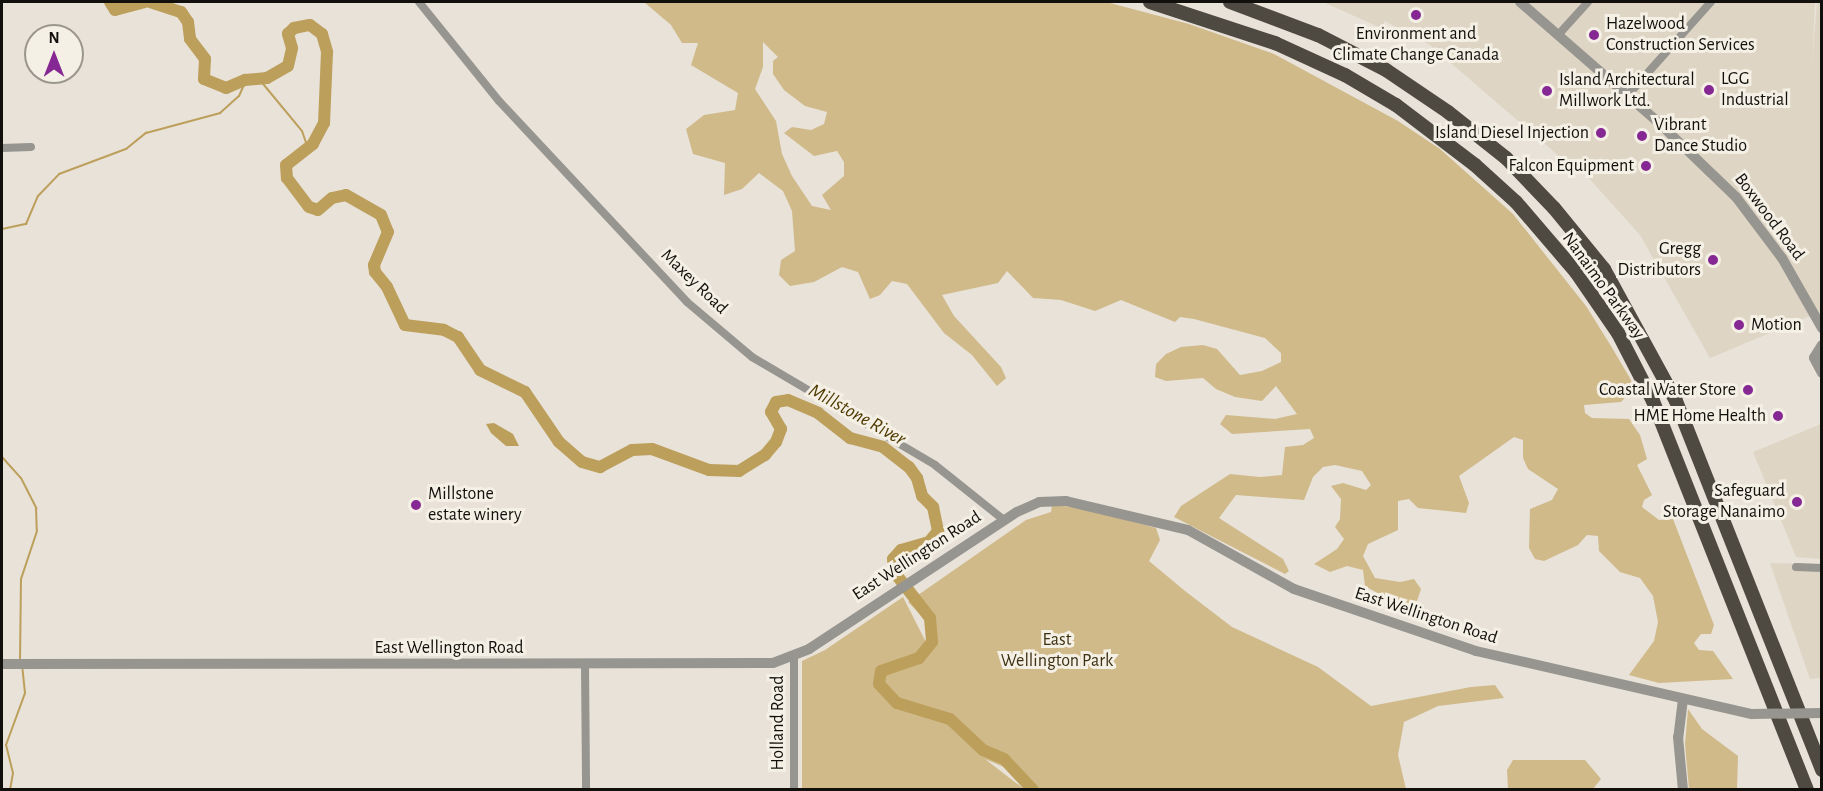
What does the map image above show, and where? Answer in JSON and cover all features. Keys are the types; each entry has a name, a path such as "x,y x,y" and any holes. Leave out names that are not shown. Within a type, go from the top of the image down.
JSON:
{"highway":[{"name":"Nanaimo Parkway","path":"1150,2 1275,43 1345,75 1396,105 1475,165 1516,202 1576,272 1618,333 1653,401 1807,789"},
{"name":"Nanaimo Parkway","path":"1230,2 1318,35 1386,70 1448,112 1506,158 1554,208 1604,269 1676,401 1821,770"}],"street":[{"name":"Maxey Road","path":"418,2 499,101 687,302 752,357 935,465 1004,520"},
{"name":"Boxwood Road","path":"1520,2 1628,95 1736,197 1782,258 1819,324 1820,346 1815,363 1821,373"},
{"path":"1558,34 1588,2"},
{"path":"1628,95 1712,2"},
{"path":"2,148 30,147"},
{"name":"East Wellington Road","path":"2,664 766,663 794,657 1004,520 1035,504 1066,501 1180,527 1281,582 1360,613 1476,651 1752,714 1821,713"},
{"path":"1796,567 1821,568"},
{"name":"Holland Road","path":"794,657 794,789"},
{"path":"585,664 586,789"},
{"path":"1683,699 1678,736 1683,789"}],"shaded area":[{"path":"1323,2 1815,2 1812,64 1817,2 1821,2 1821,322 1813,315 1710,358 1640,235 1577,165 1561,158 1430,45 1385,21 1381,28"},
{"path":"494,423 513,434 519,446 506,446 491,433 486,424"},
{"name":"Safeguard Storage Nanaimo","path":"1821,424 1821,559 1796,557 1753,452"},
{"path":"1770,563 1821,564 1821,678 1810,679"}],"green space":[{"path":"644,2 1110,3 1189,24 1274,54 1398,121 1440,149 1513,214 1586,306 1611,346 1631,380 1632,390 1621,402 1584,405 1585,413 1592,418 1629,419 1640,435 1647,459 1637,465 1652,495 1644,500 1642,507 1659,520 1673,519 1714,625 1711,634 1701,634 1694,643 1699,650 1713,651 1733,679 1659,683 1629,675 1654,641 1658,622 1653,596 1640,578 1620,572 1599,551 1598,536 1587,535 1578,545 1544,561 1535,559 1529,548 1530,509 1552,500 1558,489 1528,469 1523,458 1523,440 1514,437 1459,476 1469,503 1466,513 1418,508 1409,499 1398,501 1398,530 1368,544 1363,556 1375,578 1400,582 1414,579 1421,589 1416,604 1395,603 1365,586 1363,570 1347,566 1330,572 1314,564 1337,549 1344,539 1335,527 1340,519 1341,499 1331,486 1343,483 1366,490 1371,485 1362,471 1335,465 1323,467 1313,477 1304,500 1236,495 1219,518 1283,559 1289,571 1285,574 1174,517 1181,506 1230,474 1260,477 1282,475 1285,447 1303,445 1314,438 1310,429 1232,434 1220,424 1226,415 1275,419 1297,414 1276,386 1262,401 1235,397 1216,389 1203,378 1166,381 1155,377 1156,364 1166,354 1181,347 1203,345 1217,349 1240,375 1262,371 1281,362 1281,353 1265,338 1194,319 1180,317 1175,322 1121,300 1095,311 1061,300 1033,298 1007,271 998,283 942,295 954,316 1001,367 1006,378 997,386 972,355 944,333 907,284 892,281 880,295 870,299 858,272 842,267 814,282 790,286 779,275 781,260 795,251 792,211 783,191 759,173 742,189 724,195 725,163 693,154 686,129 704,115 735,110 738,93 691,65 698,43 682,43 671,25","holes":["763,42 778,57 773,61 773,74 784,90 805,106 827,112 824,124 811,130 792,127 784,133 814,156 837,151 844,162 844,176 822,195 831,210 812,206 792,176 782,154 776,121 755,89 763,67"]},
{"name":"East Wellington Park","path":"1052,505 1085,508 1156,528 1160,540 1149,561 1185,591 1232,627 1318,667 1371,706 1471,687 1495,685 1504,698 1438,706 1404,722 1398,755 1406,789 1027,789 1011,770 985,759 1024,789 802,789 802,661 825,650 903,597 929,648 928,622 908,602 1026,520 1051,512"},
{"path":"1688,709 1702,729 1738,756 1737,789 1689,789 1685,744"},
{"path":"1513,760 1585,760 1601,779 1593,789 1508,789 1507,770"}],"waterway":[{"name":"Millstone River","path":"110,2 115,10 145,2"},
{"name":"Millstone River","path":"150,2 181,12 188,22 190,39 205,59 204,79 226,88 245,80 267,78 288,66 292,48 288,34 294,28 310,25 322,34 327,52 324,123 313,144 286,165 287,178 309,207 318,210 332,198 346,195 381,215 388,232 374,265 375,272 387,287 405,325 444,330 458,337 480,370 525,392 559,442 582,462 600,467 632,450 652,449 709,470 739,471 765,455 776,442 781,429 771,412 776,402 788,400 818,413 850,438 883,447 909,467 917,478 922,496 933,507 938,531 929,542 901,550 893,559 895,573 930,618 932,642 919,658 881,671 879,684 897,703 950,719 983,750 1004,759 1033,790"},
{"path":"259,79 302,131 308,148"},
{"path":"2,229 26,224 38,196 59,174 126,149 146,133 220,113 239,96 246,80"},
{"path":"2,457 21,478 36,508 37,531 21,579 20,661"},
{"path":"10,790 13,773 6,745 25,693 22,666"}],"place":[{"name":"Environment and Climate Change Canada","path":"1416,15"},
{"name":"Hazelwood Construction Services","path":"1594,35"},
{"name":"LGG Industrial","path":"1709,90"},
{"name":"Island Architectural Millwork Ltd.","path":"1547,91"},
{"name":"Island Diesel Injection","path":"1601,133"},
{"name":"Vibrant Dance Studio","path":"1642,136"},
{"name":"Falcon Equipment","path":"1646,166"},
{"name":"Gregg Distributors","path":"1713,260"},
{"name":"Motion","path":"1739,325"},
{"name":"Coastal Water Store","path":"1748,390"},
{"name":"HME Home Health","path":"1778,416"},
{"name":"Safeguard Storage Nanaimo","path":"1797,502"},
{"name":"Millstone estate winery","path":"416,505"}]}
